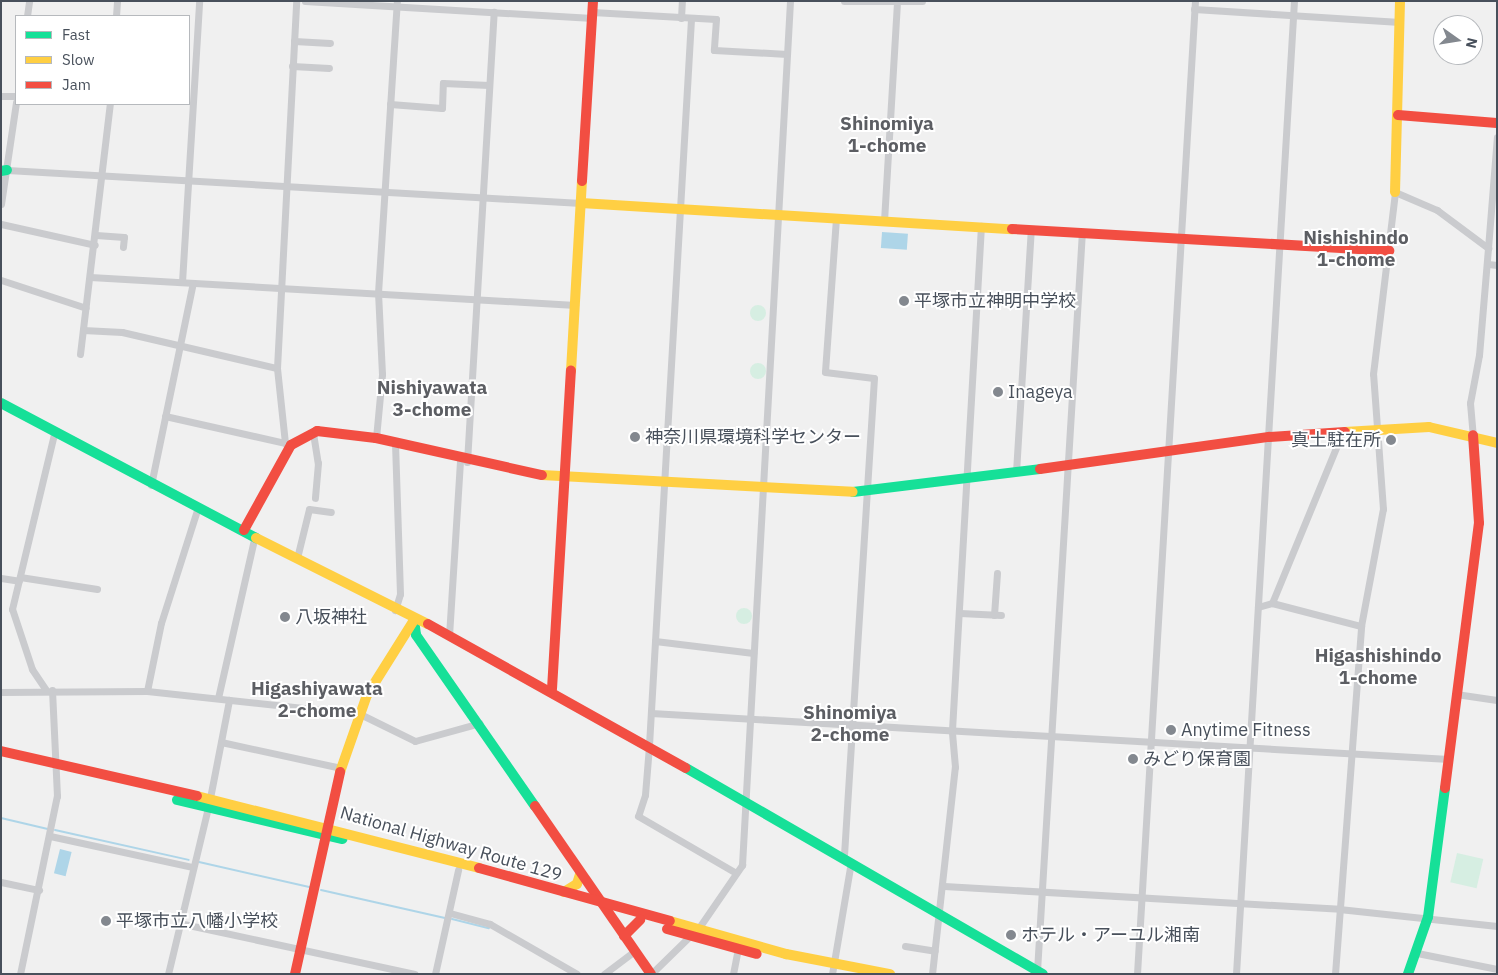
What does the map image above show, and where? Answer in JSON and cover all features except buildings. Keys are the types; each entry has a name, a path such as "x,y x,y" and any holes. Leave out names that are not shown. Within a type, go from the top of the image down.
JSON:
{"main road":[{"path":"1395,192 1400,1"},
{"path":"552,689 592,10"},
{"path":"1398,115 1497,122"},
{"path":"581,202 1389,251"},
{"path":"1,403 54,434 151,485 255,535 414,620 552,689 941,914 1039,973"},
{"path":"244,530 288,444 313,433 376,438 463,461 564,477 868,493 1016,472 1068,467 1269,437 1429,426 1473,435 1497,443"},
{"path":"1408,974 1417,953 1428,917 1479,523 1473,435"},
{"path":"295,974 328,830 340,768 360,714 414,620"},
{"path":"414,620 416,635 480,724 598,901 651,974"},
{"name":"National Highway Route 129","path":"1,751 57,768 328,830 564,892 694,932 844,974"},
{"name":"National Highway Route 129","path":"1,760 57,768"},
{"name":"National Highway Route 129","path":"328,830 458,870 640,920 694,932 738,949 833,970 890,974"},
{"path":"564,892 577,884 580,874"},
{"path":"624,936 640,920"}],"street":[{"path":"27,15 29,1"},
{"path":"116,15 117,1"},
{"path":"182,282 199,1"},
{"path":"165,416 288,444 277,368 296,1"},
{"path":"305,1 396,4 494,12 592,10 691,19 716,19 714,50 787,54"},
{"path":"681,18 682,1"},
{"path":"651,974 694,932 742,865 743,800 763,488 790,1"},
{"path":"844,1 897,5 922,1"},
{"path":"1236,974 1294,1"},
{"path":"376,438 382,374 378,294 396,4"},
{"path":"884,220 897,5"},
{"path":"1137,974 1153,742 1195,5 1293,15 1400,22"},
{"path":"449,636 476,299 494,12"},
{"path":"691,19 646,795 638,816 736,873"},
{"path":"294,41 330,43"},
{"path":"292,66 328,68"},
{"path":"390,104 442,108 443,83 489,85"},
{"path":"1,96 15,96"},
{"path":"1,204 4,170 15,105"},
{"path":"80,354 105,176 110,105"},
{"path":"1473,435 1470,403 1488,264 1497,137"},
{"path":"4,170 581,202"},
{"path":"1335,974 1348,754 1361,626 1384,509 1373,374 1395,192 1437,210 1488,248"},
{"path":"833,970 847,860 874,378 825,372 836,218"},
{"path":"1,224 95,245"},
{"path":"932,974 941,914 956,767 952,730 969,479 981,226"},
{"path":"1016,472 1032,229"},
{"path":"1039,973 1082,232"},
{"path":"96,235 124,237 123,247"},
{"path":"1488,264 1497,265"},
{"path":"90,276 575,304"},
{"path":"1,280 86,308"},
{"path":"151,485 193,283"},
{"path":"83,330 122,332 277,368"},
{"path":"313,433 318,463 314,498"},
{"path":"1272,603 1342,433"},
{"path":"20,974 50,836 57,768 49,690 32,669 14,619 20,579 54,434"},
{"path":"395,443 400,594 395,610"},
{"path":"147,691 160,623 198,507"},
{"path":"297,558 309,509 331,512"},
{"path":"218,698 255,535"},
{"path":"960,613 998,615 997,573"},
{"path":"1,578 97,589"},
{"path":"1258,607 1272,603 1361,626"},
{"path":"655,642 753,653"},
{"path":"1,692 49,690 147,691 360,714 415,741 480,724"},
{"path":"1456,694 1497,700"},
{"path":"168,974 209,802 229,700"},
{"path":"651,713 1449,759"},
{"path":"221,742 340,768"},
{"path":"50,836 192,867"},
{"path":"434,974 450,913 458,870"},
{"path":"1,882 39,890"},
{"path":"944,886 1043,894 1339,909 1428,917 1497,926"},
{"path":"450,913 494,926 577,974"},
{"path":"179,923 415,974"},
{"path":"905,946 935,951"},
{"path":"733,974 738,949"},
{"path":"604,974 635,951"},
{"path":"1417,953 1497,969"}],"green space":[{"path":"758,305 764,307 766,313 764,319 758,321 752,319 750,313 752,307"},
{"path":"755,363 761,363 766,368 764,377 755,379 750,374 750,368"},
{"path":"744,608 750,610 752,616 750,622 744,624 738,622 736,616 738,610"},
{"path":"1457,853 1483,859 1477,888 1450,882"}],"water":[{"path":"882,232 908,234 907,250 881,248"},
{"path":"60,849 72,852 66,876 54,873"}],"waterway":[{"path":"1,818 48,829"},
{"path":"55,830 189,860"},
{"path":"199,862 309,887"},
{"path":"321,890 445,918"},
{"path":"452,919 489,928"}],"traffic: fast":[{"path":"1,171 7,170"},
{"path":"1,403 256,538"},
{"path":"853,492 1040,469"},
{"path":"414,620 416,635 535,806"},
{"path":"686,768 1043,974"},
{"path":"1408,974 1428,917 1445,788"},
{"path":"177,800 342,839"}],"traffic: slow":[{"path":"1395,192 1400,1"},
{"path":"571,371 582,181"},
{"path":"581,203 1012,229"},
{"path":"1345,432 1429,427 1497,443"},
{"path":"542,475 853,492"},
{"path":"256,538 428,624"},
{"path":"340,772 367,695 414,620"},
{"path":"197,796 479,868"},
{"path":"564,892 577,884 580,874"},
{"path":"670,921 786,954 890,974"}],"traffic: jam":[{"path":"582,181 593,1"},
{"path":"1398,115 1497,123"},
{"path":"1012,229 1389,251"},
{"path":"552,689 571,371"},
{"path":"244,530 291,445 317,431 376,438 542,475"},
{"path":"1040,469 1269,437 1345,432"},
{"path":"1445,788 1479,523 1473,435"},
{"path":"428,624 686,768"},
{"path":"1,751 197,796"},
{"path":"295,974 340,772"},
{"path":"535,806 651,974"},
{"path":"479,868 670,921"},
{"path":"624,936 640,920"},
{"path":"667,929 757,954"}],"place":[{"name":"平塚市立神明中学校","path":"904,301"},
{"name":"Inageya","path":"998,392"},
{"name":"神奈川県環境科学センター","path":"635,437"},
{"name":"真土駐在所","path":"1391,440"},
{"name":"八坂神社","path":"285,617"},
{"name":"Anytime Fitness","path":"1171,730"},
{"name":"みどり保育園","path":"1133,759"},
{"name":"平塚市立八幡小学校","path":"106,921"},
{"name":"ホテル・アーユル湘南","path":"1011,935"}],"district":[{"name":"Shinomiya 1-chome","path":"887,135"},
{"name":"Nishishindo 1-chome","path":"1356,249"},
{"name":"Nishiyawata 3-chome","path":"432,399"},
{"name":"Higashishindo 1-chome","path":"1378,667"},
{"name":"Higashiyawata 2-chome","path":"317,700"},
{"name":"Shinomiya 2-chome","path":"850,724"}]}
